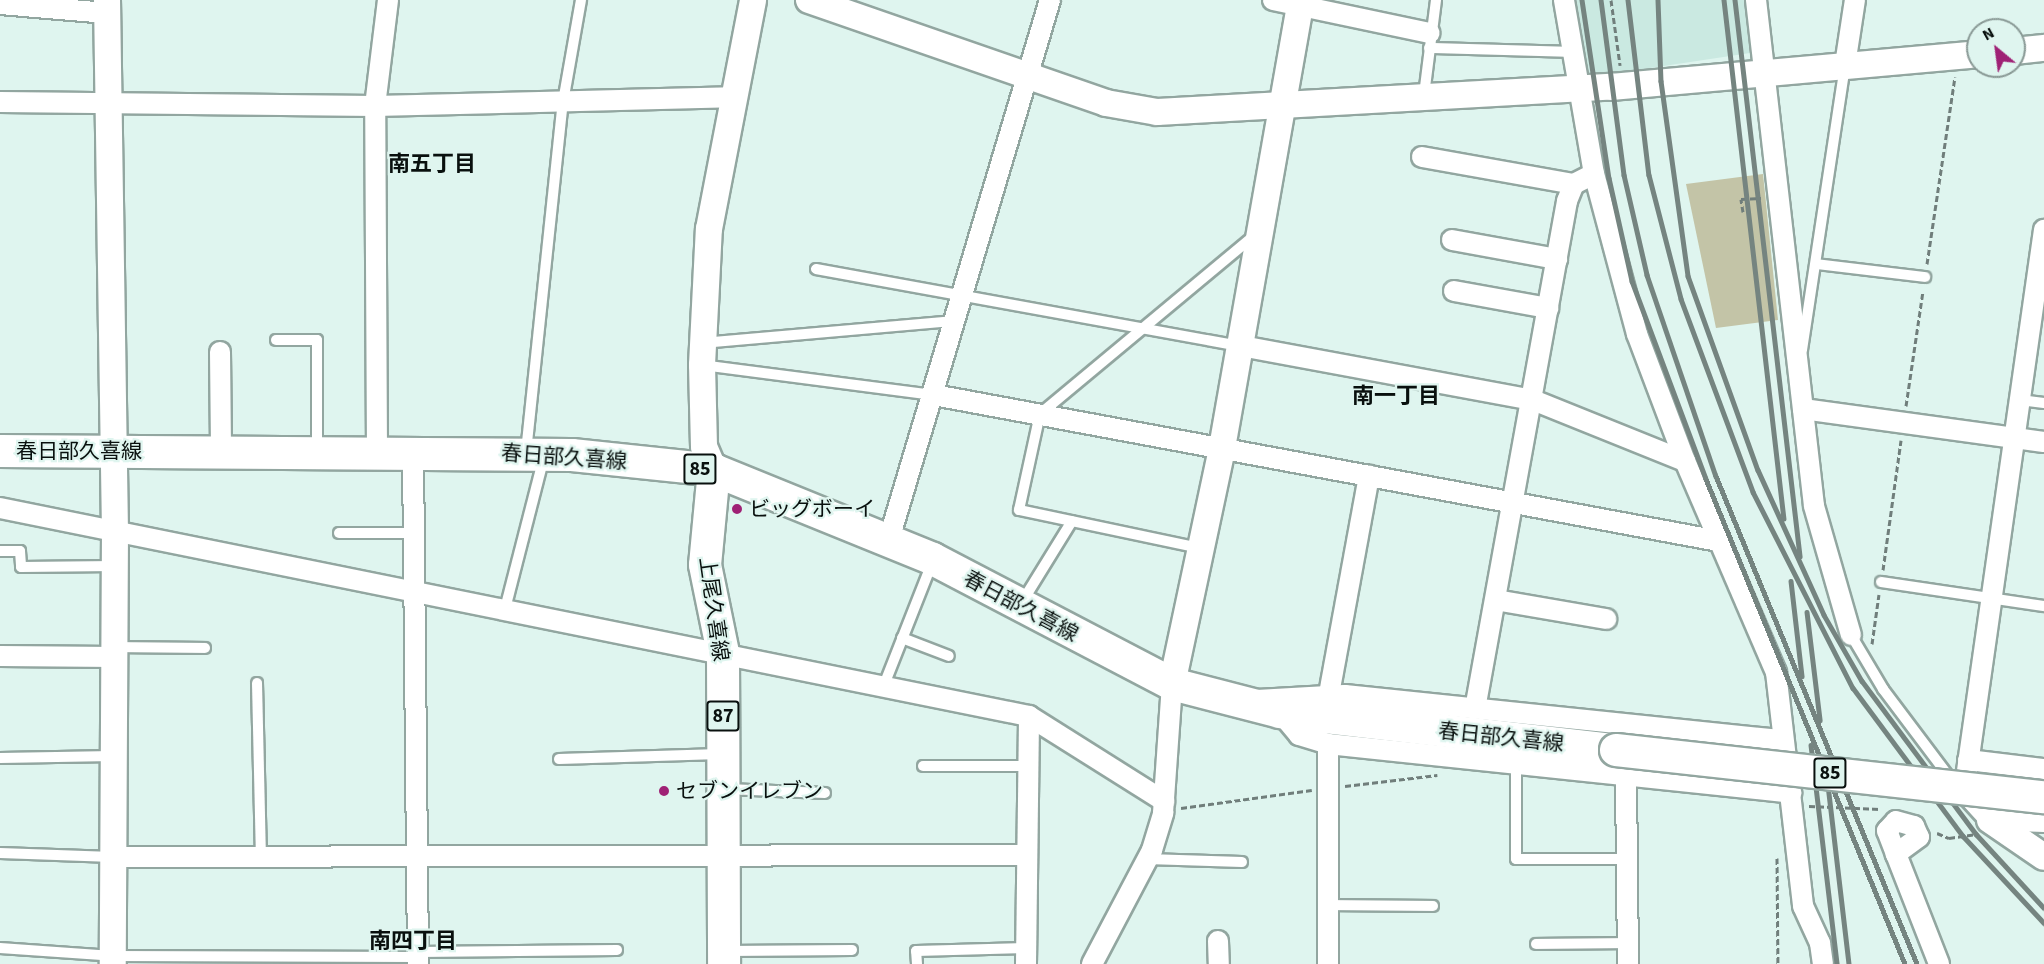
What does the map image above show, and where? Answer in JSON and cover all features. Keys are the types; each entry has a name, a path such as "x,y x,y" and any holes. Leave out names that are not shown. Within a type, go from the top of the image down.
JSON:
{"main road":[{"name":"春日部久喜線","path":"0,451 413,451 536,454 714,470 889,539 933,559 1172,684 1237,704 1621,762 2044,797"},
{"name":"上尾久喜線","path":"714,470 705,565 723,653 724,957"}],"street":[{"path":"377,451 375,106 388,0"},
{"path":"714,470 704,447 702,354 712,191 753,0"},
{"path":"809,0 1126,109 1157,112 1281,103 1576,88 1966,55"},
{"path":"889,539 934,395 1025,76 1050,0"},
{"path":"1273,0 1300,3 1429,40"},
{"path":"1564,0 1569,52 1594,174 1637,334 1685,461 1776,672 1803,906 1820,943 1823,964"},
{"path":"1756,0 1815,513 1851,635"},
{"path":"1845,66 1855,0"},
{"path":"1092,964 1147,859 1164,801 1172,684 1222,448 1300,3"},
{"path":"0,4 107,6 115,530 113,960"},
{"path":"2026,50 2044,48"},
{"path":"0,102 375,106 731,97"},
{"path":"1422,157 1574,184 1594,174"},
{"path":"1475,709 1557,259 1574,184"},
{"path":"1964,792 2044,230"},
{"path":"1452,240 1557,259"},
{"path":"1454,291 1548,308"},
{"path":"1241,346 1533,400 1685,461"},
{"path":"220,352 221,451"},
{"path":"934,395 1719,541"},
{"path":"1803,409 2044,441"},
{"path":"413,451 418,957"},
{"path":"1329,694 1369,476"},
{"path":"0,508 1029,716 1164,801"},
{"path":"1496,600 1606,619"},
{"path":"0,656 115,652"},
{"path":"1237,704 1329,694 1783,740"},
{"path":"1280,712 1299,735 1328,744 1516,765 1621,762 1791,793"},
{"path":"1026,956 1029,716"},
{"path":"1328,744 1328,964"},
{"path":"1968,760 2044,769"},
{"path":"1621,762 1628,859 1628,964"},
{"path":"1950,778 1990,820 2044,857"},
{"path":"1990,820 2044,822"},
{"path":"1896,854 1939,964"},
{"path":"113,857 1026,855"},
{"path":"1218,941 1219,964"}],"lane":[{"path":"505,609 536,454 563,102 581,0"},
{"path":"1424,95 1429,40 1436,0"},
{"path":"1429,40 1569,52"},
{"path":"1797,364 1816,264 1845,66"},
{"path":"1200,548 1019,510 1040,414 1140,327 1260,231"},
{"path":"1816,264 1925,278"},
{"path":"816,269 1241,346"},
{"path":"702,354 955,321"},
{"path":"276,340 317,340 317,451"},
{"path":"702,354 934,395"},
{"path":"2020,400 2044,404"},
{"path":"1020,605 1072,521"},
{"path":"339,533 414,533"},
{"path":"0,551 20,551 21,567 115,567"},
{"path":"884,685 933,559"},
{"path":"1881,582 2044,606"},
{"path":"1851,635 1869,666 1950,778"},
{"path":"902,638 949,656"},
{"path":"115,652 205,648"},
{"path":"257,683 261,856"},
{"path":"559,759 723,754"},
{"path":"0,758 114,756"},
{"path":"1516,765 1516,859 1628,859"},
{"path":"923,766 1028,766"},
{"path":"723,789 825,793"},
{"path":"0,853 113,857"},
{"path":"1147,859 1242,862"},
{"path":"1327,905 1433,906"},
{"path":"1536,944 1628,943"},
{"path":"0,948 113,960 418,957 617,950"},
{"path":"724,957 852,951"},
{"path":"917,964 916,951 1026,956"}],"path":[{"path":"1611,0 1621,72"},
{"path":"1869,666 1955,70"},
{"path":"1743,212 1741,199 1778,197"},
{"path":"1777,853 1778,964"}],"shaded area":[{"path":"1572,0 1744,0 1750,53 1584,78"},
{"path":"1763,174 1778,320 1716,328 1686,184"}],"railway":[{"path":"1582,0 1609,178 1632,281 1706,479 1905,964"},
{"path":"1601,0 1624,175 1647,275 1716,476 1917,964"},
{"path":"1628,0 1649,175 1681,299 1753,492 1853,688 1963,836 2044,923"},
{"path":"1658,0 1661,81 1688,276 1758,470 1824,615 1862,681 1976,834 2044,908"},
{"path":"1724,0 1784,519"},
{"path":"1735,0 1800,556"},
{"path":"1791,581 1802,676"},
{"path":"1807,612 1820,720"},
{"path":"1811,745 1837,964"},
{"path":"1828,785 1849,964"}],"place":[{"name":"ビッグボーイ","path":"737,509"},
{"name":"セブンイレブン","path":"664,791"}],"district":[{"name":"南五丁目","path":"432,165"},
{"name":"南一丁目","path":"1396,397"},
{"name":"南四丁目","path":"413,942"}]}
